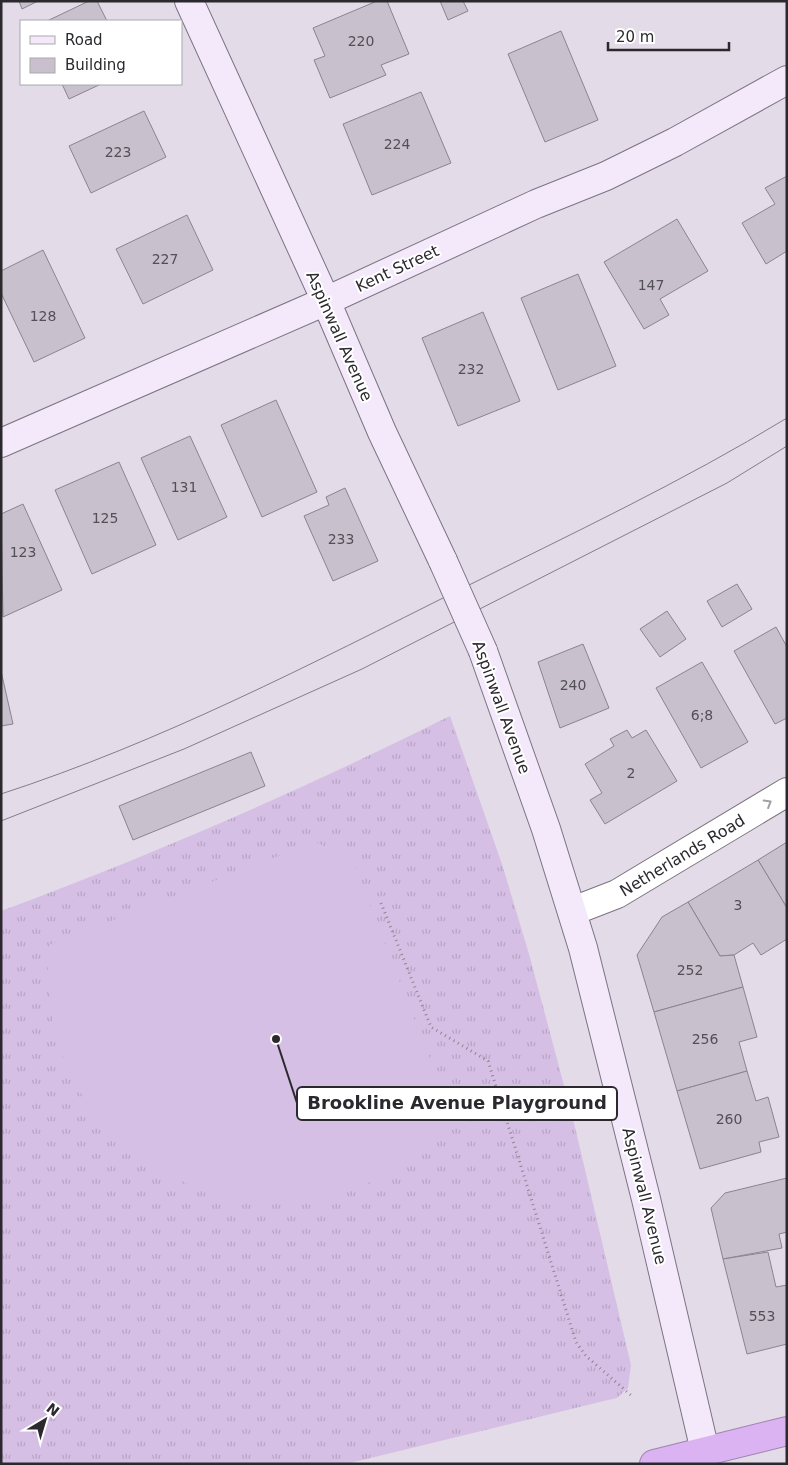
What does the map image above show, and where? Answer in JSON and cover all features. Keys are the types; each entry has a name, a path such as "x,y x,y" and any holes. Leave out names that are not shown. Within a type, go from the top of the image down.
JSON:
{"highway":[{"path":"654,1464 787,1431"}],"main road":[{"name":"Aspinwall Avenue","path":"189,1 326,300 382,432 444,561 483,651 517,743 573,911 648,1209 705,1451"},
{"name":"Kent Street","path":"1,443 326,300 536,204 606,176 675,142 787,80"}],"street":[{"name":"Netherlands Road","path":"573,911 613,896 787,792"}],"path":[{"path":"382,903 431,1027 488,1061 578,1346 633,1397"}],"green space":[{"path":"450,716 502,864 529,954 574,1123 631,1365 628,1388 617,1398 346,1464 1,1464 1,911 116,867 228,820"},
{"path":"315,842 351,858 453,1117 430,1142 404,1163 374,1180 342,1193 296,1202 251,1201 206,1191 165,1172 127,1147 96,1114 71,1076 55,1032 51,1010 48,967 49,945"}],"building":[{"path":"19,1 38,1 22,9"},
{"path":"89,1 97,1 106,20 49,20"},
{"path":"377,1 387,1 409,54 381,65 386,75 330,98 314,60 325,56 313,28"},
{"path":"440,1 463,1 468,11 448,20"},
{"path":"561,31 598,120 545,142 508,54"},
{"path":"62,85 99,85 69,99"},
{"path":"421,92 451,163 372,195 343,124"},
{"path":"144,111 166,157 91,193 69,146"},
{"path":"787,176 787,251 766,264 742,223 775,204 765,188"},
{"path":"187,215 213,270 143,304 116,249"},
{"path":"677,219 708,271 660,299 669,315 644,329 604,262"},
{"path":"43,250 85,338 34,362 1,293 1,271"},
{"path":"578,274 616,366 558,390 521,298"},
{"path":"483,312 520,401 458,426 422,338"},
{"path":"276,400 317,492 262,517 221,425"},
{"path":"190,436 227,517 178,540 141,458"},
{"path":"119,462 156,545 92,574 55,490"},
{"path":"345,488 378,561 333,581 304,516 329,505 326,497"},
{"path":"23,504 62,590 3,617 1,514"},
{"path":"737,584 752,609 722,627 707,601"},
{"path":"667,611 686,639 660,657 640,629"},
{"path":"776,627 787,647 787,718 775,724 734,651"},
{"path":"583,644 609,708 560,728 538,662"},
{"path":"702,662 748,742 701,768 656,688"},
{"path":"1,671 13,724 1,726"},
{"path":"627,730 632,738 646,730 677,781 605,824 590,800 602,793 585,764 614,746 610,739"},
{"path":"251,752 265,786 133,840 119,806"},
{"path":"787,842 787,908 758,860"},
{"path":"758,860 787,908 787,939 761,955 753,943 734,955 720,956 688,902"},
{"path":"688,902 720,956 734,955 743,987 654,1012 637,955 662,917"},
{"path":"743,987 757,1037 739,1042 747,1071 677,1091 654,1012"},
{"path":"747,1071 756,1101 768,1097 779,1137 759,1142 761,1152 700,1169 677,1091"},
{"path":"787,1178 787,1232 779,1234 782,1248 723,1259 711,1208 725,1193"},
{"path":"768,1252 776,1287 787,1285 787,1344 747,1354 723,1259"}],"tram line":[{"path":"1,794 119,751 292,673 626,507 707,464 787,418"},
{"path":"1,821 184,749 362,669 727,483 787,446"}],"place":[{"name":"Brookline Avenue Playground","path":"276,1039"}]}
